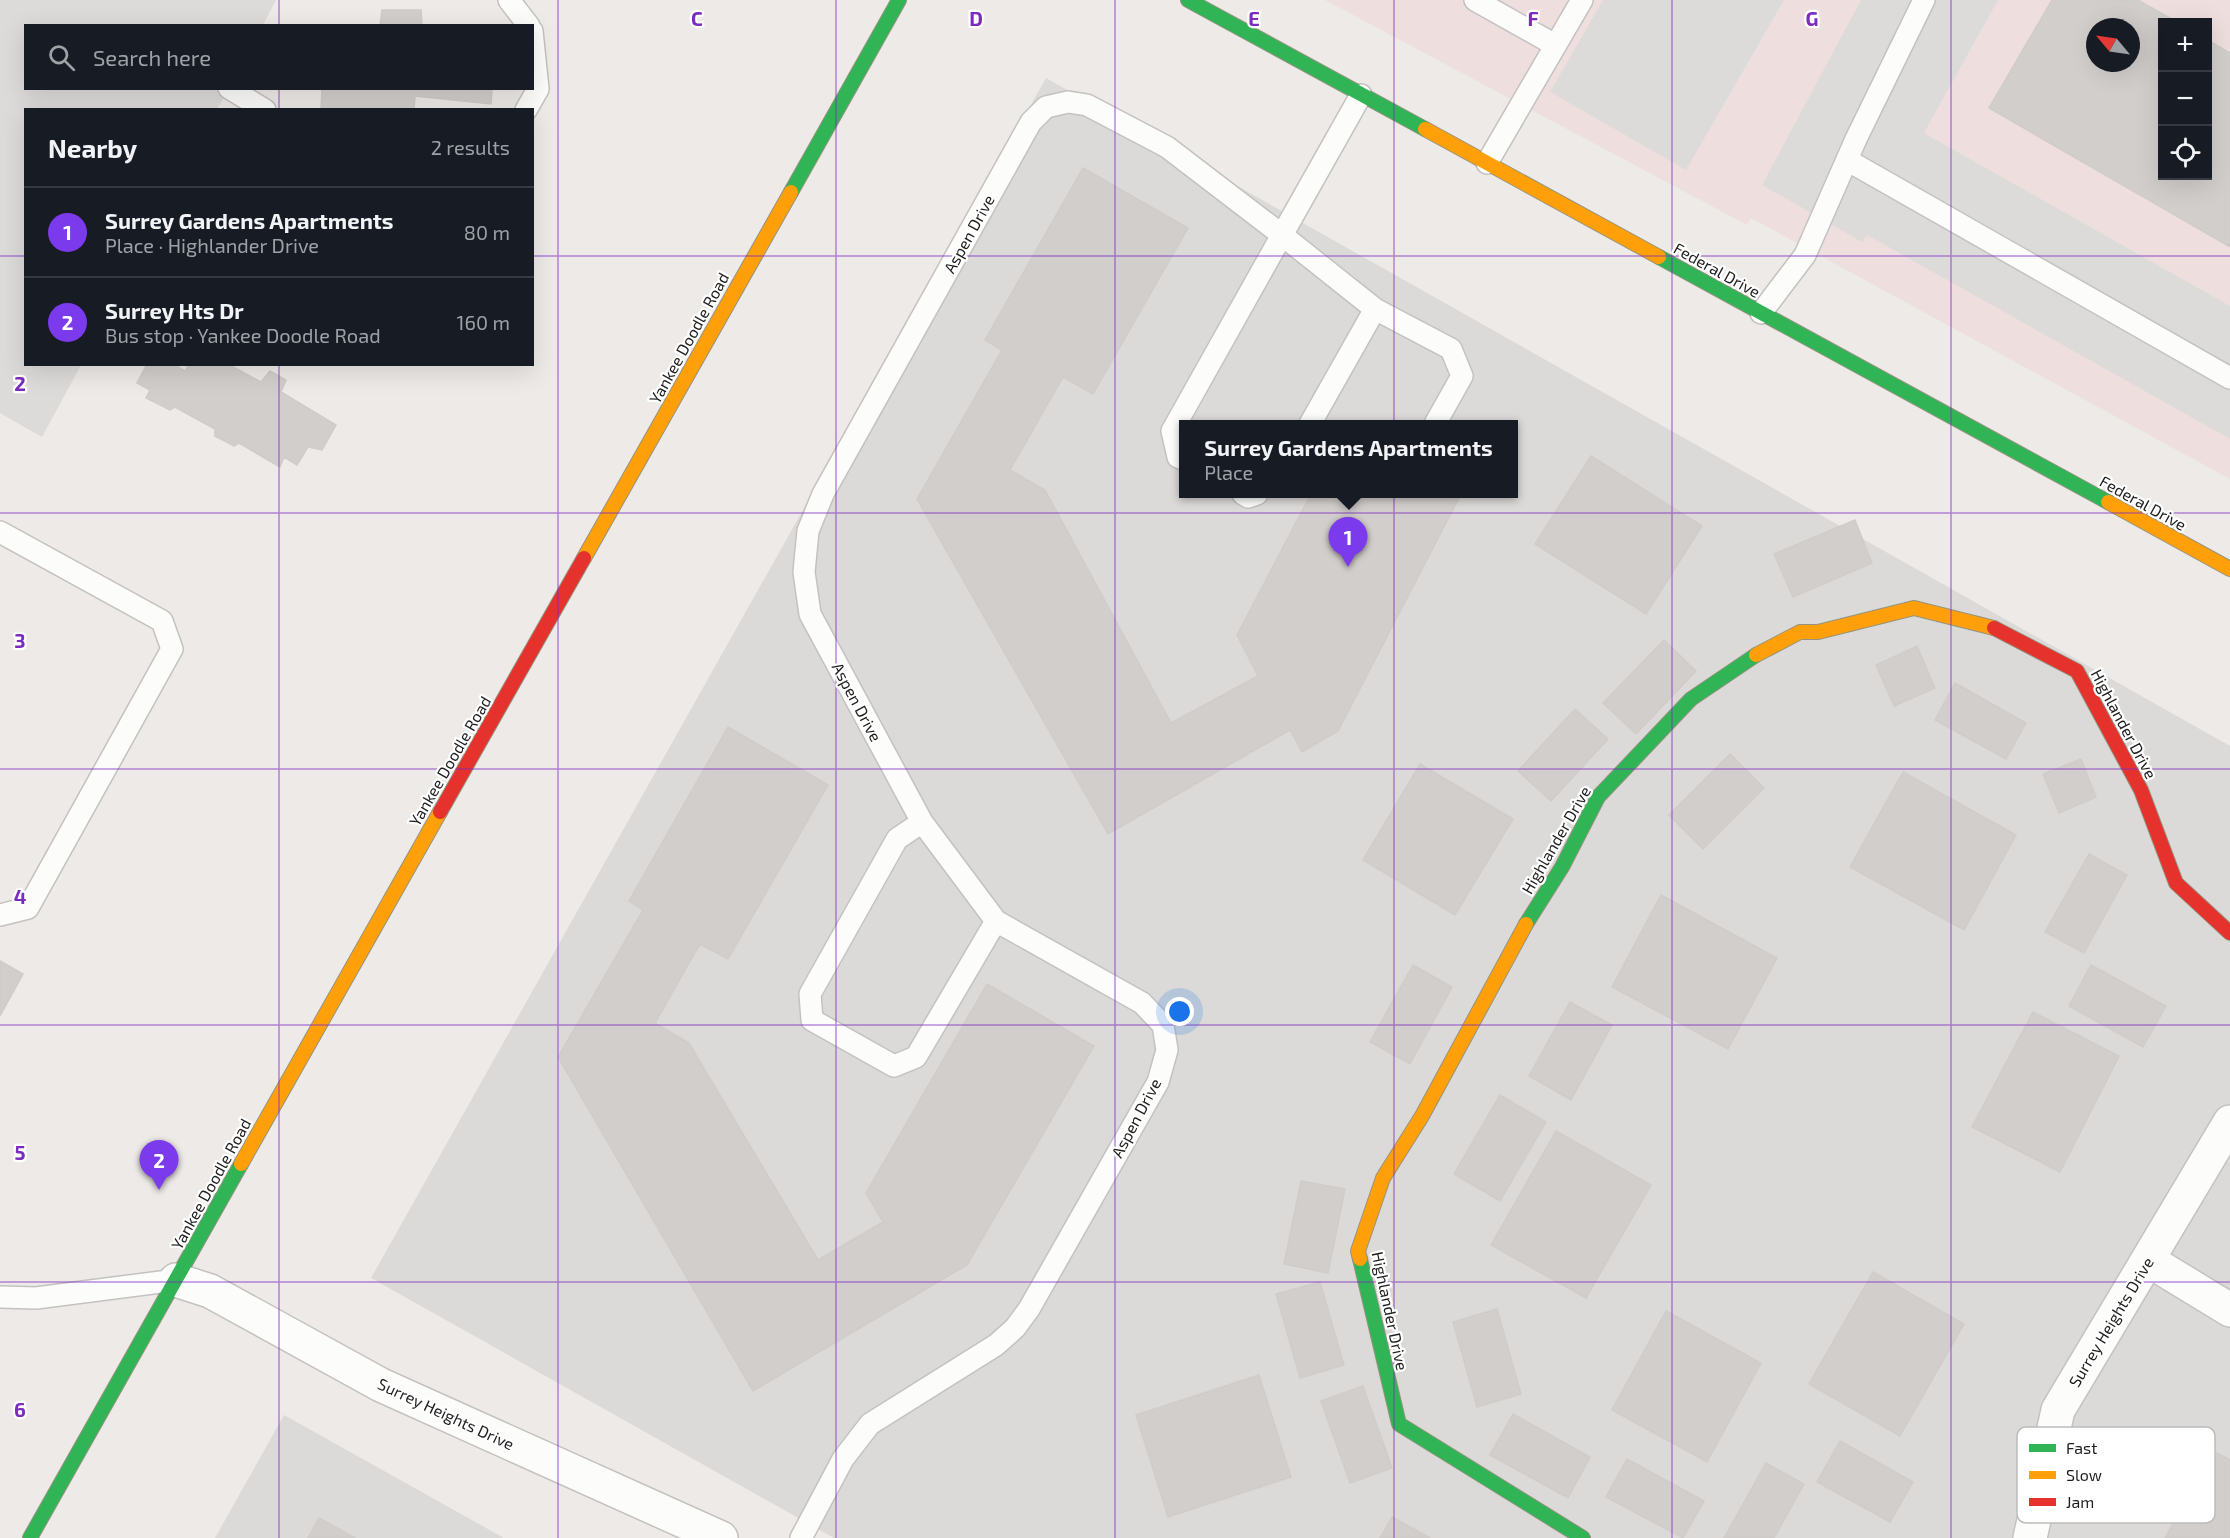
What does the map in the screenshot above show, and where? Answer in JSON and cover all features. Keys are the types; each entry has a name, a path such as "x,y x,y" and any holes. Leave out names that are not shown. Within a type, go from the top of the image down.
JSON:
{"street":[{"name":"Yankee Doodle Road","path":"30,1538 899,0"},
{"name":"Federal Drive","path":"1188,0 2230,569"},
{"name":"Highlander Drive","path":"1583,1538 1399,1424 1358,1251 1383,1178 1422,1116 1511,948 1562,867 1598,797 1691,699 1744,661 1800,632 1818,632 1914,608 2002,630 2077,671 2141,790 2176,883 2230,933"},
{"name":"Surrey Heights Drive","path":"2054,1427 2058,1410 2230,1122"},
{"path":"2148,1260 2230,1310"},
{"name":"Surrey Heights Drive","path":"176,1280 210,1291 381,1385 721,1538"},
{"name":"Surrey Heights Drive","path":"2030,1538 2033,1523"}],"lane":[{"path":"509,0 527,24"},
{"path":"1475,0 1555,45"},
{"path":"1487,163 1582,0"},
{"path":"1761,313 1806,255 1847,160 1924,0"},
{"path":"527,108 538,89 534,50"},
{"path":"233,90 262,108"},
{"path":"1179,457 1172,431 1361,95"},
{"name":"Aspen Drive","path":"801,1538 843,1459 870,1424 996,1345 1015,1328 1029,1309 1158,1082 1167,1050 1163,1025 1142,1003 996,921 922,822 810,614 804,572 808,531 823,494 1032,122 1046,107 1068,102 1087,105 1167,147 1375,309 1451,350 1462,376 1437,420"},
{"path":"1847,160 2230,378"},
{"path":"1312,420 1375,309"},
{"path":"0,532 162,621 172,649 28,908 0,915"},
{"path":"922,822 897,840 810,993 812,1020 894,1066 916,1057 996,921"},
{"path":"0,1297 36,1298 176,1280"}],"shaded area":[{"path":"0,0 276,0 264,24 24,24 24,90 228,90 218,108 24,108 24,366 80,366 42,437 0,413"},
{"path":"1325,0 2230,0 2230,479 1751,218 1747,225"},
{"path":"1603,0 1784,0 1686,170 1550,92"},
{"path":"1861,0 1998,0 1924,133 2230,306 2230,439 1867,235 1862,242 1762,185"},
{"path":"1046,78 2230,746 2230,1538 834,1538 371,1278"},
{"path":"284,1415 504,1538 215,1538"}],"building":[{"path":"2052,0 2138,0 2170,18 2158,18 2158,180 2212,180 2212,42 2230,53 2230,247 1989,108"},
{"path":"382,10 421,10 422,24 380,24"},
{"path":"322,90 492,90 491,104 415,96 414,108 321,108"},
{"path":"1083,168 1188,228 1093,394 1063,377 1010,470 1045,490 1171,723 1258,676 1237,635 1309,498 1459,498 1338,731 1302,752 1290,730 1108,834 917,499 1002,350 985,340"},
{"path":"146,366 176,366 185,371 188,366 232,366 261,382 270,371 286,380 281,392 336,425 322,450 308,447 297,465 284,457 280,467 239,443 234,446 215,436 215,429 175,407 170,410 146,398 150,390 137,383"},
{"path":"1591,456 1702,526 1646,614 1535,544"},
{"path":"1855,520 1872,563 1793,597 1774,554"},
{"path":"1664,640 1696,671 1636,734 1603,703"},
{"path":"1917,646 1935,688 1894,706 1876,665"},
{"path":"1955,683 2026,723 2006,759 1935,720"},
{"path":"1575,709 1608,739 1551,801 1518,771"},
{"path":"728,727 828,785 728,959 700,944 655,1023 689,1043 818,1260 883,1222 866,1193 987,984 1094,1046 967,1265 753,1391 558,1057 643,910 629,901"},
{"path":"1730,754 1764,788 1703,849 1669,815"},
{"path":"2081,759 2096,797 2059,813 2043,774"},
{"path":"1420,764 1513,819 1455,915 1363,860"},
{"path":"1903,772 2016,835 1964,930 1850,867"},
{"path":"2089,854 2127,875 2084,953 2045,932"},
{"path":"1661,895 1777,958 1728,1049 1612,987"},
{"path":"0,961 23,974 0,1016"},
{"path":"1413,965 1452,987 1410,1064 1370,1042"},
{"path":"2091,965 2166,1006 2143,1047 2069,1006"},
{"path":"1570,1002 1612,1025 1571,1100 1529,1076"},
{"path":"2033,1012 2119,1056 2060,1172 1972,1127"},
{"path":"1500,1095 1546,1122 1500,1201 1454,1174"},
{"path":"1556,1131 1651,1185 1586,1298 1491,1245"},
{"path":"1301,1181 1345,1189 1328,1273 1284,1264"},
{"path":"1873,1272 1964,1324 1900,1436 1809,1384"},
{"path":"1320,1282 1344,1365 1300,1378 1276,1294"},
{"path":"1497,1309 1521,1394 1477,1407 1453,1322"},
{"path":"1666,1311 1761,1363 1707,1462 1612,1410"},
{"path":"1259,1375 1291,1477 1168,1517 1136,1415"},
{"path":"1363,1386 1392,1468 1350,1483 1321,1401"},
{"path":"1513,1414 1590,1457 1568,1498 1490,1455"},
{"path":"1840,1441 1913,1482 1890,1522 1817,1482"},
{"path":"2215,1452 2230,1460 2230,1538 2165,1538 2173,1523 2215,1523"},
{"path":"1627,1459 1704,1501 1683,1538 1606,1497"},
{"path":"1766,1463 1804,1484 1774,1538 1724,1538"},
{"path":"1392,1517 1430,1538 1380,1538"},
{"path":"319,1518 355,1538 308,1538"}],"traffic: fast":[{"path":"791,192 899,0"},
{"path":"1188,0 1425,129"},
{"path":"1659,257 2108,502"},
{"path":"1526,924 1562,867 1598,797 1691,699 1756,655"},
{"path":"30,1538 241,1164"},
{"path":"1360,1259 1399,1424 1583,1538"}],"traffic: slow":[{"path":"1425,129 1659,257"},
{"path":"584,558 791,192"},
{"path":"2108,502 2230,569"},
{"path":"1756,655 1800,632 1818,632 1914,608 1994,628"},
{"path":"241,1164 440,812"},
{"path":"1360,1259 1358,1251 1383,1178 1422,1116 1526,924"}],"traffic: jam":[{"path":"440,812 584,558"},
{"path":"1994,628 2077,671 2141,790 2176,883 2230,933"}],"place":[{"name":"Surrey Gardens Apartments","path":"1348,567"},
{"name":"Surrey Hts Dr","path":"159,1190"}]}
